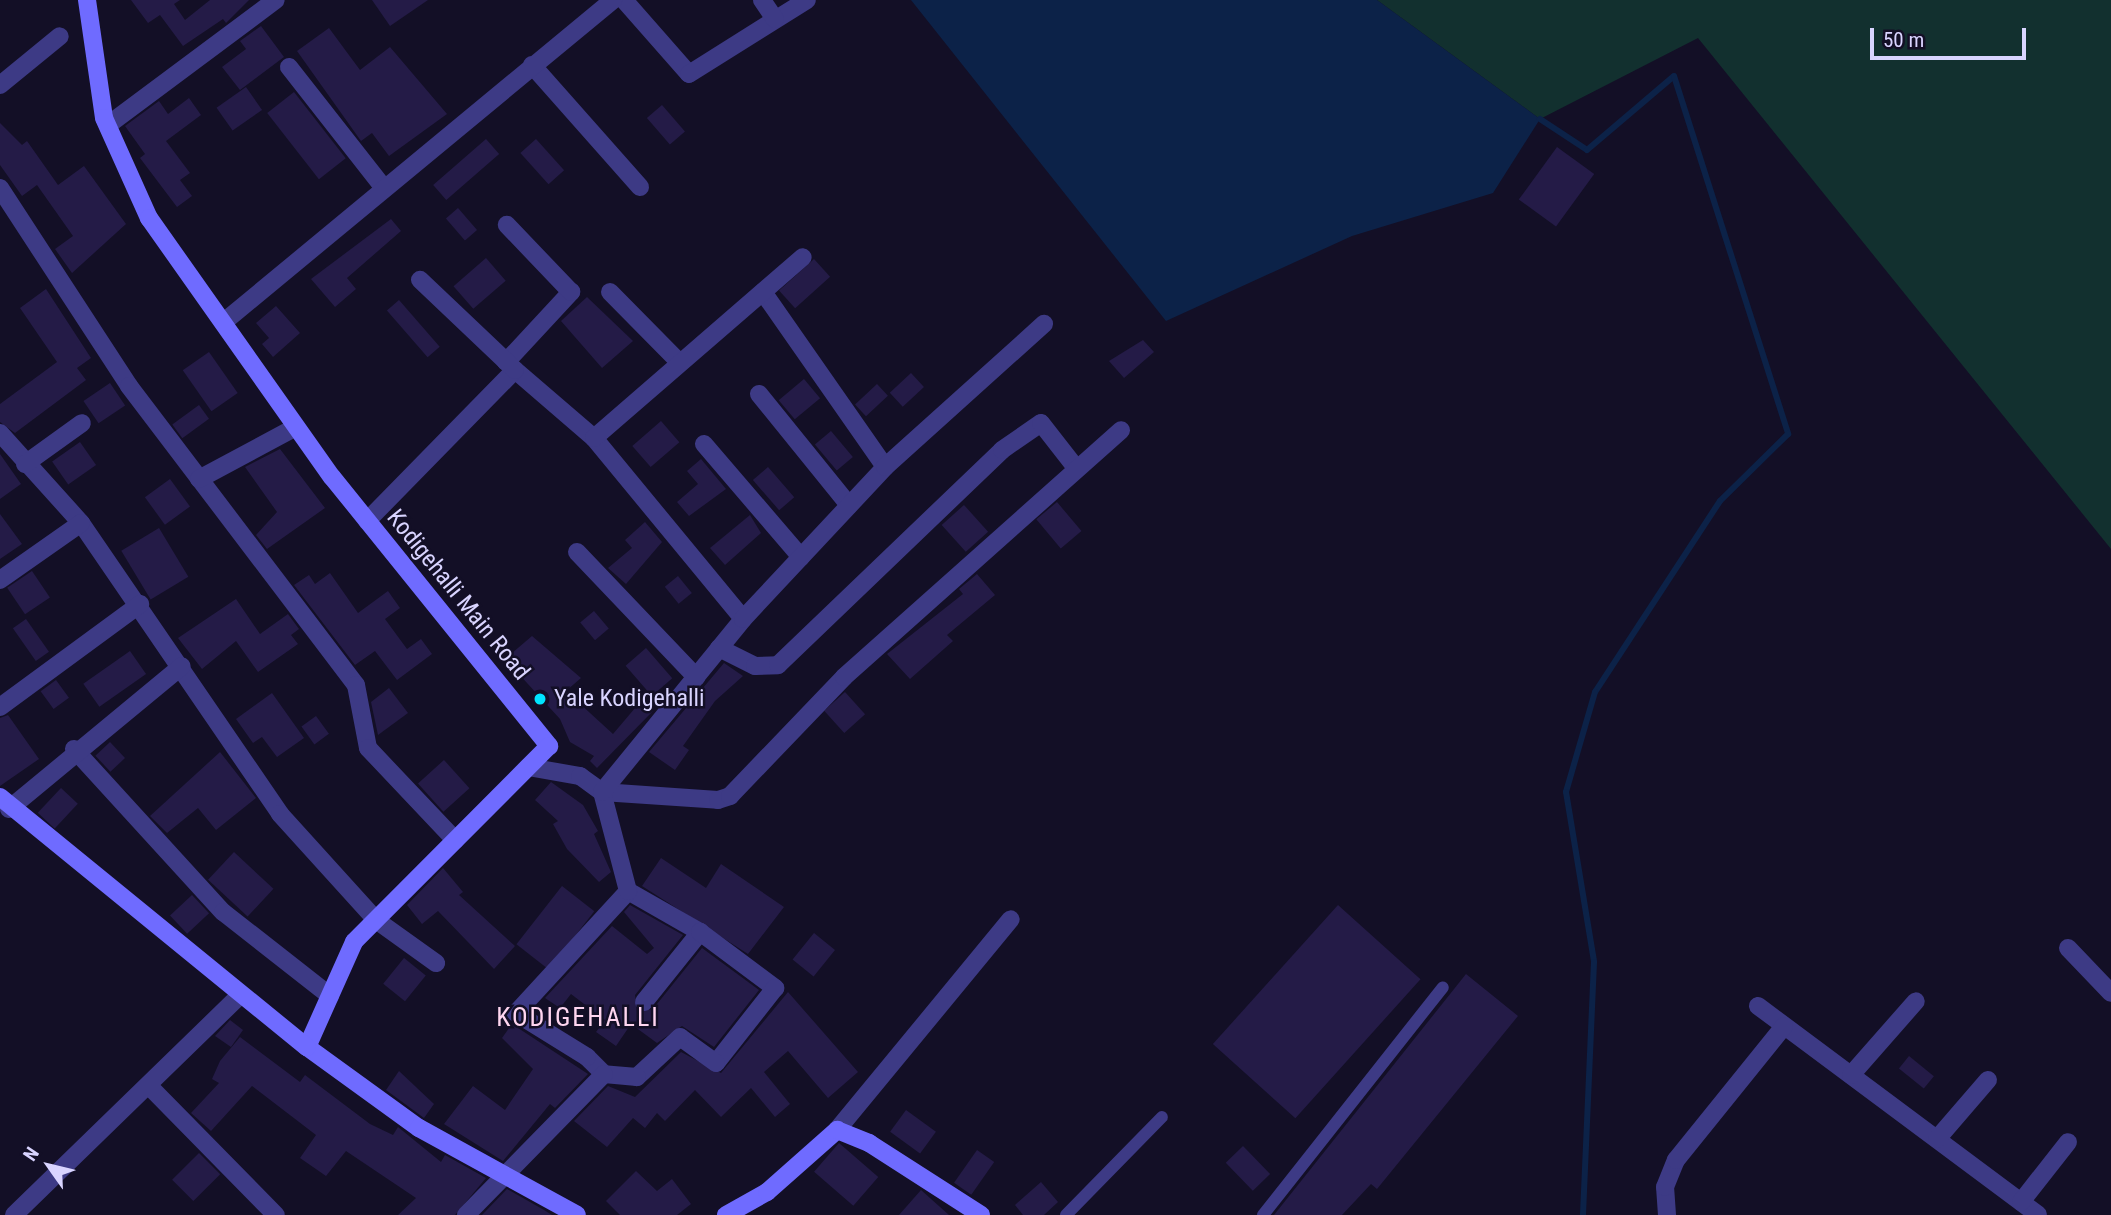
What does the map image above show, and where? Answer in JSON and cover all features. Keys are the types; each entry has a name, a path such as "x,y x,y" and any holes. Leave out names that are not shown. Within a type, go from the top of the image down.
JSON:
{"street":[{"name":"Kodigehalli Main Road","path":"87,0 108,125 149,218 225,321 296,427 367,521 549,746 354,942 307,1047"},
{"path":"108,125 276,0"},
{"path":"225,321 383,187 613,0"},
{"path":"624,0 689,74 807,0"},
{"path":"762,0 775,19"},
{"path":"0,85 60,36"},
{"path":"532,65 640,187"},
{"path":"289,67 383,187"},
{"path":"0,188 129,386 356,685 368,748 455,840"},
{"path":"367,521 510,366 571,292 507,225"},
{"path":"594,438 803,257"},
{"path":"420,280 510,366 594,438 743,619"},
{"path":"610,292 679,362"},
{"path":"763,292 885,467"},
{"path":"602,792 743,619 849,505 885,467 1044,324"},
{"path":"759,394 849,505"},
{"path":"25,464 82,423"},
{"path":"719,648 755,666 778,665 1002,450 1041,423 1077,469"},
{"path":"199,480 296,427"},
{"path":"528,767 580,776 602,792 718,800 730,796 844,677 1121,430"},
{"path":"0,433 25,464 81,523 140,604 280,814 376,920 436,963"},
{"path":"704,444 801,557"},
{"path":"0,580 81,523"},
{"path":"577,552 696,677"},
{"path":"0,707 140,604"},
{"path":"182,666 5,803 238,997 419,1128 577,1215"},
{"path":"74,750 223,912 330,996"},
{"path":"602,792 628,891 700,932 775,988 762,1011 716,1063 680,1037 637,1077 604,1074 587,1057 516,1013 628,891"},
{"path":"726,1215 767,1192 837,1130 1011,919"},
{"path":"644,1002 700,932"},
{"path":"2068,948 2111,993"},
{"path":"14,1215 151,1088 238,997"},
{"path":"1851,1075 1916,1001"},
{"path":"1758,1006 2038,1215"},
{"path":"1667,1215 1665,1187 1676,1160 1784,1026"},
{"path":"466,1215 604,1074"},
{"path":"1937,1139 1988,1080"},
{"path":"151,1088 276,1215"},
{"path":"837,1130 869,1143 981,1215"},
{"path":"2021,1202 2068,1142"}],"lane":[{"path":"1262,1215 1443,987"},
{"path":"1066,1215 1162,1117"}],"green space":[{"path":"1377,0 2111,0 2111,549 1698,38 1540,119"}],"water":[{"path":"911,0 1377,0 1540,119 1493,193 1352,236 1166,321"}],"building":[{"path":"131,0 180,0 174,4 185,20 210,0 249,0 226,23 223,19 183,46 160,15 148,23"},
{"path":"372,0 428,0 390,26"},
{"path":"261,26 284,57 240,90 222,67 246,49 240,41"},
{"path":"329,28 360,70 390,47 447,114 389,156 372,133 361,141 297,51"},
{"path":"246,87 262,110 233,131 217,108"},
{"path":"294,92 346,158 319,179 267,113"},
{"path":"189,98 201,115 166,141 190,173 180,180 192,196 177,207 140,158 145,154 125,126 159,101 168,114"},
{"path":"662,105 685,131 670,145 647,118"},
{"path":"0,123 22,145 27,141 58,185 84,166 126,224 72,273 55,249 73,236 37,185 22,196 0,165"},
{"path":"486,139 499,154 446,200 433,185"},
{"path":"536,139 564,170 548,184 520,153"},
{"path":"1557,147 1594,174 1556,227 1519,200"},
{"path":"458,208 477,230 465,240 446,218"},
{"path":"391,219 401,231 347,278 356,289 335,307 311,279"},
{"path":"486,258 506,281 473,309 454,286"},
{"path":"814,259 830,277 795,308 779,290"},
{"path":"46,289 91,358 77,368 86,380 15,433 0,422 0,404 57,362 20,308"},
{"path":"587,297 633,341 602,368 561,321"},
{"path":"399,300 440,347 428,357 387,310"},
{"path":"276,306 300,333 273,357 262,344 269,338 256,323"},
{"path":"1143,340 1154,352 1124,378 1109,361"},
{"path":"209,352 238,393 211,411 183,370"},
{"path":"911,373 924,387 903,407 890,393"},
{"path":"804,379 820,398 795,419 779,400"},
{"path":"110,383 125,405 99,423 83,401"},
{"path":"877,384 888,396 866,416 855,404"},
{"path":"199,405 209,419 182,438 172,424"},
{"path":"661,421 679,442 651,467 632,446"},
{"path":"831,431 853,457 837,471 815,444"},
{"path":"80,442 96,465 68,484 52,462"},
{"path":"280,449 325,508 267,549 256,535 277,512 245,467"},
{"path":"0,454 21,484 0,499"},
{"path":"701,459 726,489 689,516 677,502 698,484 687,471"},
{"path":"768,467 794,497 779,510 753,480"},
{"path":"170,479 190,507 165,525 145,497"},
{"path":"1057,502 1081,531 1061,548 1036,519"},
{"path":"964,505 988,532 966,552 942,525"},
{"path":"0,514 22,544 0,559"},
{"path":"750,515 761,533 725,565 710,548"},
{"path":"645,522 662,542 626,584 608,568 632,548 625,540"},
{"path":"159,528 188,577 151,600 121,551"},
{"path":"32,571 50,598 25,614 7,588"},
{"path":"330,573 358,613 388,591 400,608 385,619 407,649 421,639 432,654 397,680 375,651 355,665 294,585 309,575 315,584"},
{"path":"977,574 995,595 947,635 953,641 910,679 887,654 963,594 959,589"},
{"path":"678,576 692,593 679,604 665,587"},
{"path":"236,599 260,634 288,614 299,629 291,635 298,644 258,672 236,641 202,669 178,638"},
{"path":"594,611 609,629 595,640 580,623"},
{"path":"26,619 49,652 36,661 13,628"},
{"path":"532,636 581,678 566,691 613,734 641,701 653,711 597,768 590,761 594,756 570,742 560,719 505,659"},
{"path":"646,648 672,678 652,696 626,666"},
{"path":"130,651 146,674 99,707 83,684"},
{"path":"724,663 743,676 715,701 683,746 689,750 675,770 649,752"},
{"path":"56,680 69,698 54,709 41,691"},
{"path":"389,688 408,713 378,735 371,702"},
{"path":"845,692 865,714 844,733 824,711"},
{"path":"272,693 304,738 277,757 262,737 253,743 236,719"},
{"path":"8,715 39,759 0,786 0,718"},
{"path":"316,716 329,734 314,744 301,727"},
{"path":"110,742 125,758 110,772 95,756"},
{"path":"220,752 256,798 216,830 198,808 167,833 150,816"},
{"path":"444,760 469,788 443,812 418,783"},
{"path":"551,782 583,805 598,831 594,834 611,872 599,882 567,849 553,824 558,821 535,800"},
{"path":"61,788 78,804 55,829 38,813"},
{"path":"234,852 273,889 248,917 208,880"},
{"path":"661,858 706,888 721,864 784,907 748,954 642,886"},
{"path":"443,868 463,892 459,895 515,946 494,969 438,911 422,924 407,905"},
{"path":"562,886 594,911 549,970 516,944"},
{"path":"192,895 209,913 187,934 170,915"},
{"path":"630,905 683,935 635,995 637,1011 653,1009 702,948 759,990 714,1047 682,1026 657,1043 631,1024 616,1046 596,1032 605,1020 571,994 560,1008 545,998 612,926 647,954 654,948 624,912"},
{"path":"1338,905 1420,979 1295,1118 1213,1044"},
{"path":"814,933 835,950 814,976 793,959"},
{"path":"404,958 426,976 405,1001 383,984"},
{"path":"1466,974 1518,1016 1377,1189 1371,1184 1342,1215 1274,1215"},
{"path":"788,992 858,1072 828,1098 788,1051 764,1072 790,1104 775,1117 751,1088 721,1117 695,1090 665,1121 657,1113 645,1128 633,1118 607,1147 574,1121 608,1086 635,1097 681,1052 721,1073"},
{"path":"230,1020 243,1030 231,1047 215,1036"},
{"path":"512,1024 588,1074 555,1108 550,1104 503,1161 444,1124 473,1086 505,1110 533,1069 502,1038"},
{"path":"240,1037 300,1082 305,1075 370,1124 393,1135 398,1127 441,1162 445,1155 486,1178 455,1215 398,1215 416,1198 346,1151 326,1176 300,1158 316,1135 252,1086 211,1131 191,1113 219,1083 212,1079 220,1061"},
{"path":"1909,1056 1934,1076 1924,1089 1899,1068"},
{"path":"399,1071 434,1104 424,1118 386,1090"},
{"path":"906,1110 936,1132 920,1154 890,1132"},
{"path":"839,1143 878,1177 853,1206 814,1172"},
{"path":"1243,1146 1270,1174 1253,1191 1226,1163"},
{"path":"977,1150 994,1162 971,1195 954,1183"},
{"path":"199,1153 220,1174 193,1201 172,1180"},
{"path":"636,1171 657,1191 672,1179 691,1204 677,1215 620,1215 606,1201"},
{"path":"1041,1182 1058,1202 1044,1215 1023,1215 1015,1205"},
{"path":"507,1189 544,1210 552,1215 482,1215"},
{"path":"921,1190 949,1215 899,1215"}],"waterway":[{"path":"1540,119 1587,150 1674,76 1788,434 1720,501 1595,692 1566,792 1594,962 1583,1215"}],"place":[{"name":"Yale Kodigehalli","path":"540,699"}],"district":[{"name":"KODIGEHALLI","path":"578,1018"}]}
